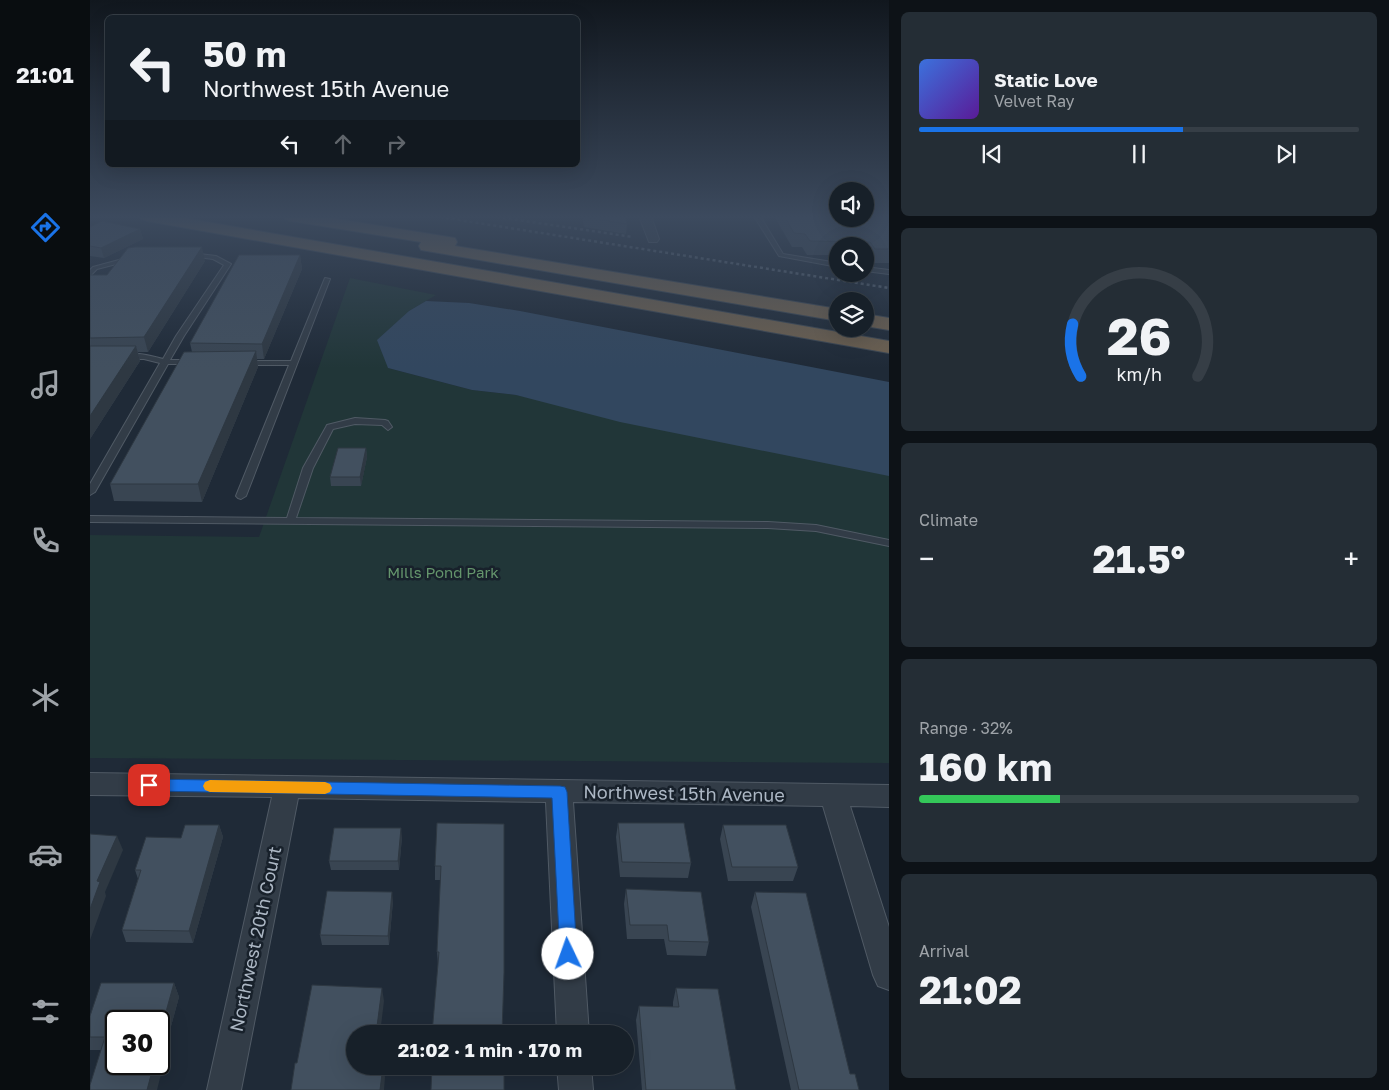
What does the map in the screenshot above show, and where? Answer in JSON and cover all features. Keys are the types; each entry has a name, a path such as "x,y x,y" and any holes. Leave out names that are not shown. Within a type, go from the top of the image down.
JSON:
{"highway":[{"path":"435,267 889,347"},
{"path":"484,267 829,326"},
{"path":"561,267 829,314"},
{"path":"592,267 829,305"},
{"path":"874,312 889,315"},
{"path":"874,322 889,324"},
{"path":"874,334 889,336"}],"street":[{"name":"Northwest 15th Avenue","path":"90,784 889,796"},
{"name":"Northwest 20th Court","path":"224,1090 287,787"},
{"path":"560,792 573,1025"},
{"path":"833,796 889,975"},
{"path":"575,1075 576,1090"}],"lane":[{"path":"90,274 95,268 100,267"},
{"path":"90,492 165,362 226,267"},
{"path":"874,270 889,272"},
{"path":"240,496 327,279"},
{"path":"117,357 144,357 165,362 195,362"},
{"path":"234,363 294,363"},
{"path":"292,519 308,468 330,427 355,421 385,423 388,427"},
{"path":"90,519 292,519 768,525 816,528 889,544"}],"green space":[{"name":"Mills Pond Park","path":"350,278 436,295 409,311 388,368 472,390 516,395 889,475 889,763 90,758 90,535 259,537"}],"water":[{"path":"426,301 469,303 520,311 889,382 889,476 620,422 516,395 472,390 388,368 377,340 409,311"}],"building":[{"path":"113,267 189,267 144,337 90,338 90,275 107,275"},
{"path":"232,267 295,267 262,344 190,343"},
{"path":"90,346 136,346 90,416"},
{"path":"256,351 198,484 110,484 184,352"},
{"path":"338,448 366,448 360,477 330,477"},
{"path":"437,823 504,824 502,1025 433,1025 439,952 437,952 441,866 435,866"},
{"path":"618,823 684,823 691,863 622,862"},
{"path":"185,825 219,825 189,931 122,930 141,870 135,870 146,837 181,838"},
{"path":"723,825 786,825 798,867 732,867"},
{"path":"334,828 401,828 398,861 329,861"},
{"path":"90,834 117,836 97,881 100,882 90,909"},
{"path":"626,889 701,892 709,942 669,941 667,925 630,925"},
{"path":"327,891 392,892 388,936 320,935"},
{"path":"755,892 806,893 850,1074 855,1074 859,1090 799,1090"},
{"path":"101,983 174,983 166,1010 105,1010 105,1037 90,1037 90,1016"},
{"path":"312,985 382,988 377,1025 346,1025 346,1075 382,1075 380,1090 291,1090 295,1063 297,1063"},
{"path":"676,988 718,989 736,1090 646,1090 639,1006 679,1007"},
{"path":"105,1037 105,1075 151,1075 147,1090 90,1090"},
{"path":"432,1075 504,1075 504,1090 431,1090"}],"railway":[{"path":"755,267 889,288"}],"slow traffic":[{"path":"210,786 325,788"}],"route":[{"path":"149,785 560,792 568,954"}]}
